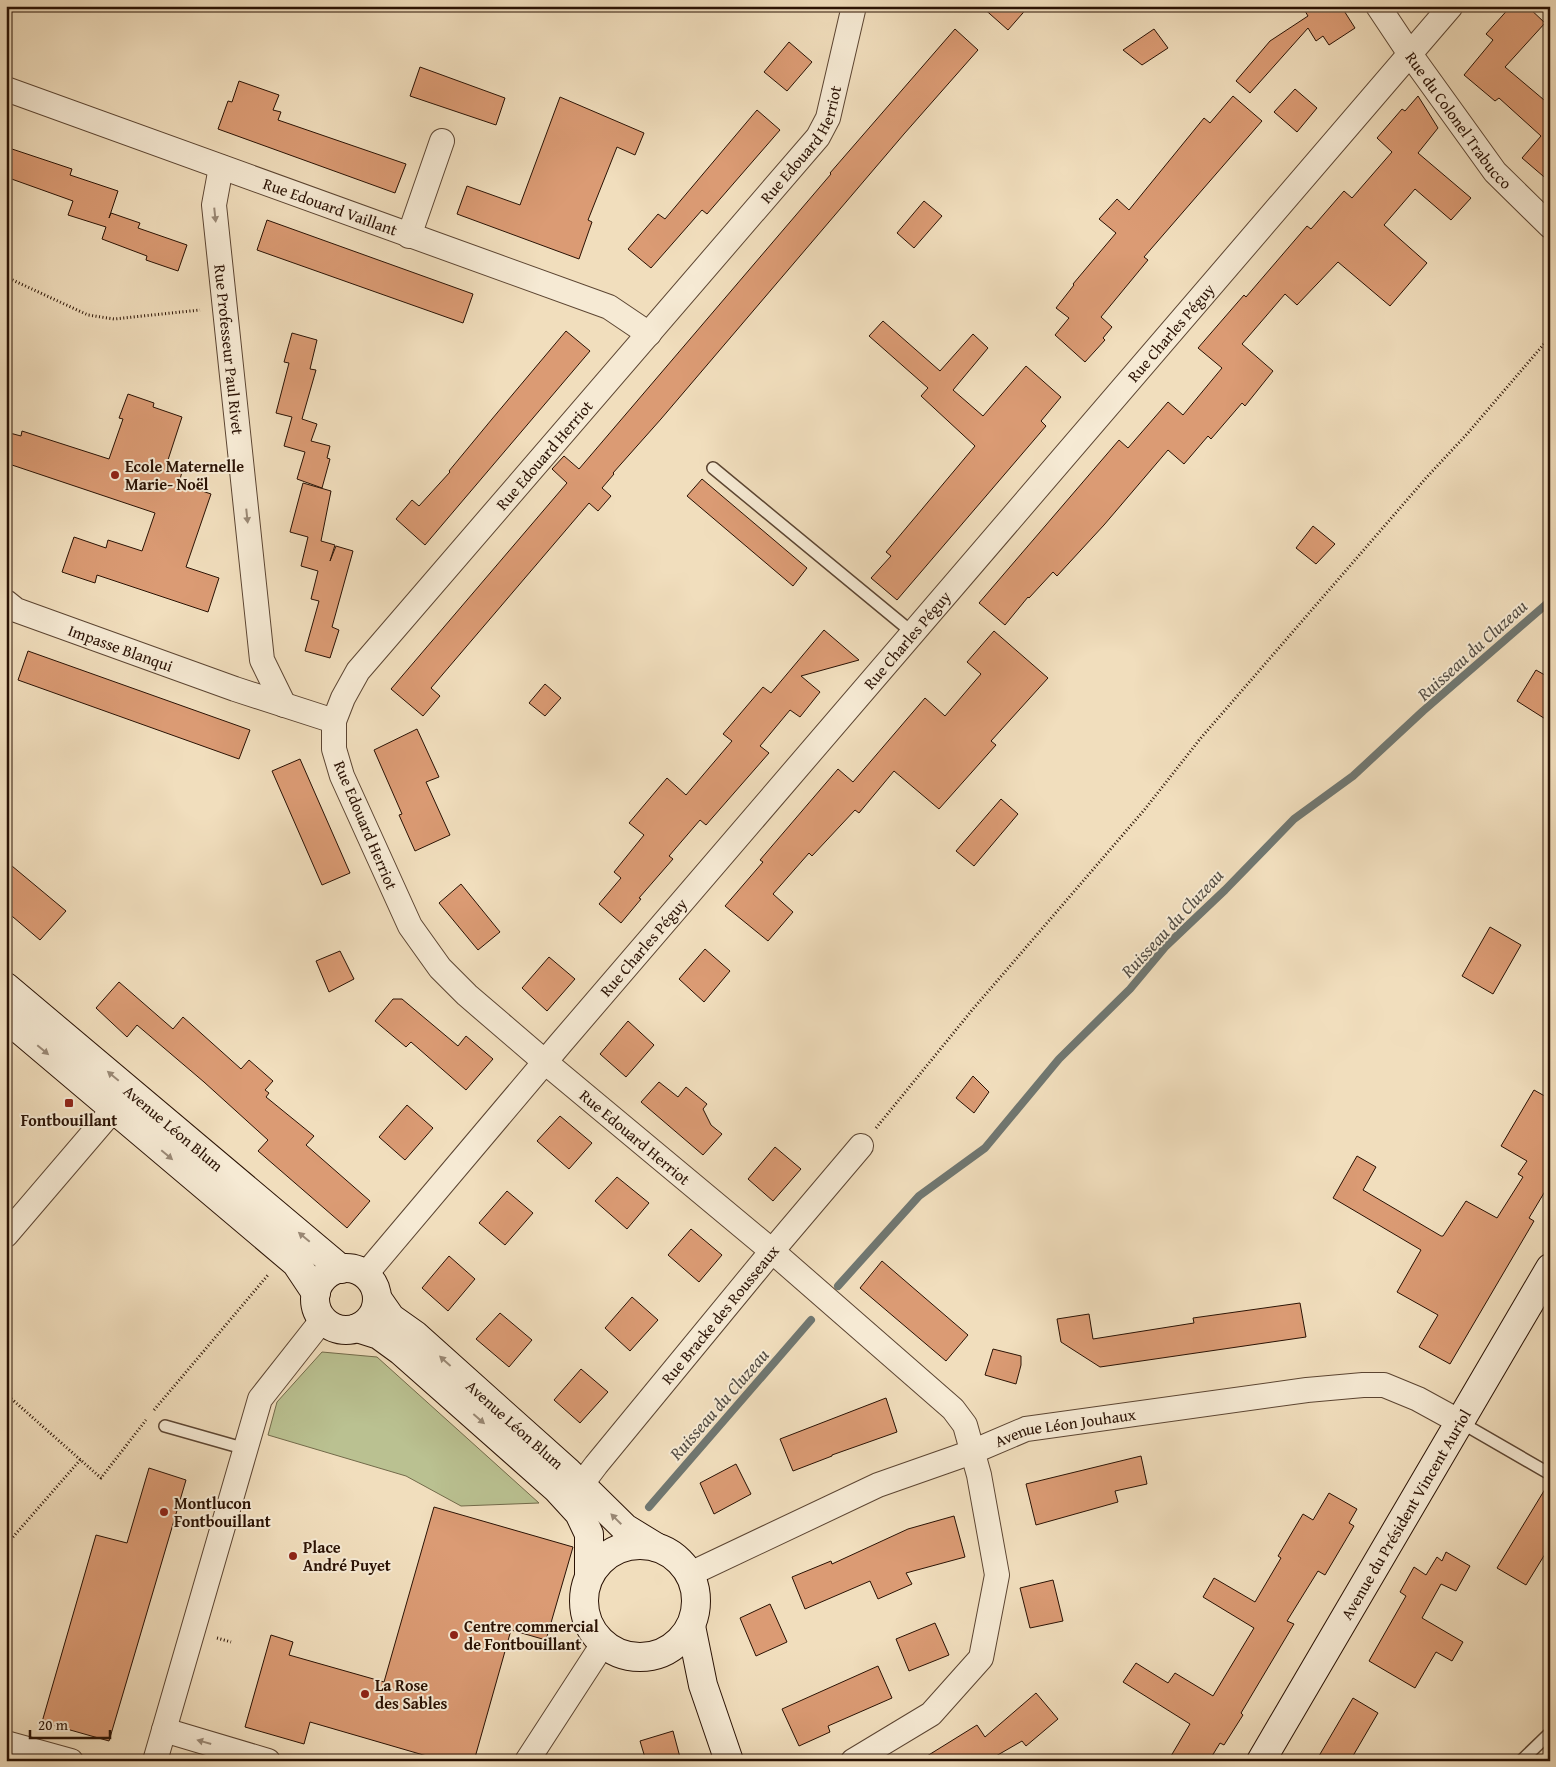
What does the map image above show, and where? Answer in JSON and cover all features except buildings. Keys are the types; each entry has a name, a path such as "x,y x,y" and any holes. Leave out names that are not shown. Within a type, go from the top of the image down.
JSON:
{"main road":[{"name":"Avenue Léon Blum","path":"6,987 361,1281 391,1318 415,1335 581,1485 625,1528 656,1547"},
{"name":"Avenue Léon Blum","path":"6,1018 296,1263 330,1325 338,1329 348,1330 357,1328 378,1335 402,1351 557,1488 579,1512 589,1534 589,1576"},
{"name":"Avenue du Président Vincent Auriol","path":"1261,1761 1550,1268"},
{"path":"319,1306 319,1285 332,1272 361,1281 376,1307 372,1316 357,1328"},
{"name":"Avenue Léon Blum","path":"636,1544 656,1547 670,1552 690,1574 696,1591 696,1609 691,1626 682,1640 668,1651 652,1656 635,1658 618,1653 603,1644 591,1630 584,1613 583,1594 589,1576 600,1560 617,1549 636,1544"},
{"name":"Avenue Léon Blum","path":"691,1626 703,1684 729,1761"},
{"name":"Avenue Léon Blum","path":"652,1656 677,1668 703,1684"}],"street":[{"name":"Rue Edouard Herriot","path":"853,1761 931,1714 981,1658 997,1575 979,1475 965,1425 952,1409 772,1251 545,1062 467,995 440,968 410,926 342,776 334,749 334,721 343,698 358,671 818,137 828,118 854,6"},
{"name":"Rue du Colonel Trabucco","path":"1378,6 1495,172 1550,226"},
{"name":"Rue Charles Péguy","path":"361,1281 545,1062 1451,6"},
{"name":"Rue Edouard Vaillant","path":"6,89 609,307 649,334"},
{"path":"409,236 442,141"},
{"name":"Rue Professeur Paul Rivet","path":"220,167 214,205 262,660 284,705"},
{"name":"Impasse Blanqui","path":"6,602 16,610 235,689 334,721"},
{"path":"235,689 255,674 262,660"},
{"path":"6,1234 106,1118 116,1111"},
{"name":"Rue Bracke des Rousseaux","path":"581,1485 596,1464 861,1146"},
{"path":"155,1761 260,1399 319,1306"},
{"name":"Avenue Léon Jouhaux","path":"690,1574 878,1485 972,1452 1026,1430 1307,1390 1363,1384 1384,1386 1418,1399 1460,1422"},
{"path":"527,1761 603,1644"},
{"path":"164,1730 268,1761"},
{"path":"6,1743 71,1761"}],"lane":[{"path":"714,468 913,633"},
{"path":"1460,1422 1550,1474"},
{"path":"165,1426 246,1449"},
{"path":"1521,1761 1550,1733"}],"path":[{"path":"6,277 101,318 114,319 225,307"},
{"path":"861,1146 973,1009 1145,809 1200,739 1550,337"},
{"path":"6,1394 101,1478 146,1420 285,1254"},
{"path":"146,1420 165,1426"},
{"path":"6,1545 81,1459"}],"green space":[{"path":"322,1352 377,1357 539,1503 461,1506 406,1476 268,1435 277,1402"}],"waterway":[{"name":"Ruisseau du Cluzeau","path":"838,1286 919,1196 985,1148 1059,1059 1130,989 1166,946 1225,890 1294,819 1353,776 1423,711 1550,601"},
{"name":"Ruisseau du Cluzeau","path":"649,1507 811,1320"}],"place":[{"name":"Ecole Maternelle Marie- Noël","path":"115,475"},
{"name":"Fontbouillant","path":"69,1103"},
{"name":"Montlucon Fontbouillant","path":"164,1512"},
{"name":"Place André Puyet","path":"293,1556"},
{"name":"Centre commercial de Fontbouillant","path":"454,1635"},
{"name":"La Rose des Sables","path":"365,1694"}]}
